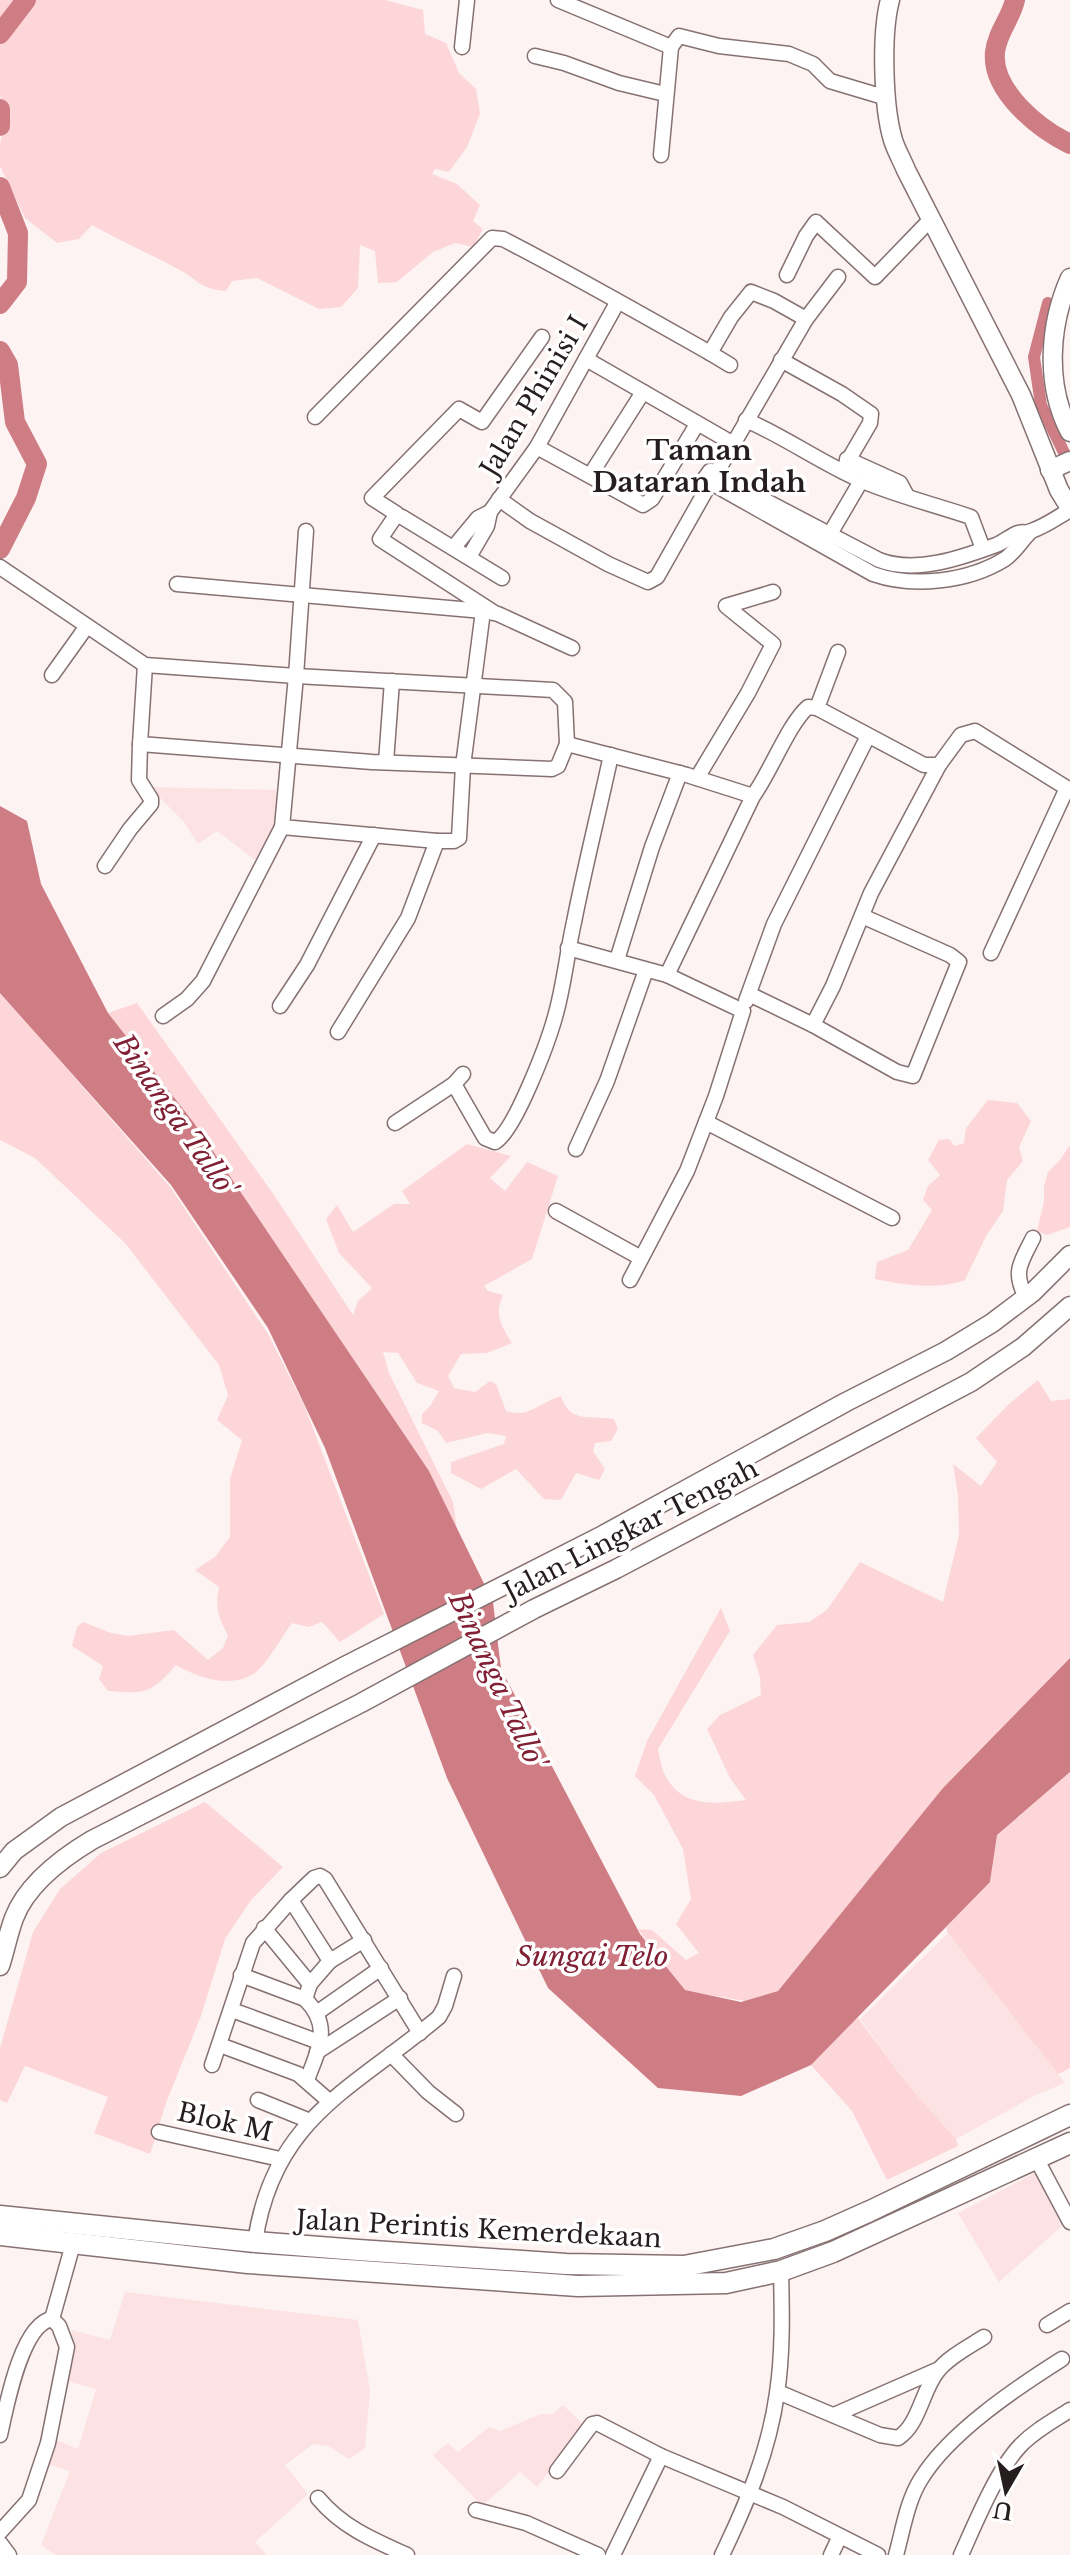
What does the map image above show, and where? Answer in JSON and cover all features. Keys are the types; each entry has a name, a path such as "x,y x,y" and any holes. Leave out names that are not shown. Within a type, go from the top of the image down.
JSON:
{"highway":[{"name":"Jalan Perintis Kemerdekaan","path":"0,2216 255,2242 566,2264 684,2266 774,2249 825,2231 1070,2115"},
{"name":"Jalan Perintis Kemerdekaan","path":"0,2235 248,2263 578,2286 707,2285 781,2271 833,2252 1070,2143"},
{"path":"923,2186 933,2207"}],"main road":[{"path":"890,0 884,25 887,98 893,140 1021,395 1050,470 1070,509"},
{"path":"1070,278 1055,325 1053,354 1057,394 1070,432"},
{"path":"1050,470 1070,461"},
{"name":"Jalan Lingkar Tengah","path":"0,1868 14,1851 61,1817 946,1351 992,1323 1026,1297 1070,1255"},
{"name":"Jalan Lingkar Tengah","path":"0,1966 15,1916 30,1892 64,1857 971,1382 1023,1347 1070,1306"}],"street":[{"path":"462,47 467,0"},
{"path":"558,0 671,47"},
{"path":"661,155 671,47 679,36 719,46 789,54 813,64 830,81 887,98"},
{"path":"535,56 665,94"},
{"path":"787,275 816,222 875,277 932,218"},
{"path":"315,417 488,241 496,238 555,266 730,365"},
{"path":"494,505 640,580 651,581 657,577 715,480 732,443 806,319 838,277"},
{"path":"710,353 740,304 751,292 806,319"},
{"name":"Jalan Phinisi I","path":"454,547 478,518 494,505 537,447 617,303"},
{"path":"542,337 482,422 459,409 372,498 397,514 380,539 488,611 572,648"},
{"path":"586,359 732,443"},
{"path":"781,360 871,414 870,423 844,465"},
{"path":"591,474 643,392"},
{"path":"746,420 844,465 900,483 907,496"},
{"path":"537,447 591,474 637,504 647,504 697,424"},
{"path":"844,465 861,481 971,517 983,549"},
{"path":"715,480 881,569 917,581 954,578 1006,558 1030,532 1070,509"},
{"path":"826,540 861,481"},
{"name":"Jalan Phinisi I","path":"469,557 487,526 494,505"},
{"path":"402,517 502,578"},
{"path":"163,1016 187,999 203,981 282,827 306,531"},
{"path":"881,569 949,561 1017,533 1030,532"},
{"path":"3,569 145,665 556,692 565,702 567,744 560,764 552,769 386,762 140,744"},
{"path":"177,584 488,611"},
{"path":"697,778 748,693 773,644 726,606 773,592"},
{"path":"282,827 437,841 454,841 460,836 463,766 473,685 488,611"},
{"path":"52,675 87,626"},
{"path":"817,708 838,652"},
{"path":"105,866 151,804 139,780 145,665"},
{"path":"386,762 392,681"},
{"path":"667,975 753,796 798,717 808,707 817,708 924,765 939,765"},
{"path":"813,1025 862,916 939,765 961,735 975,731 1068,789 991,953"},
{"path":"630,1280 687,1171 774,924 868,736"},
{"path":"567,744 680,773 753,796"},
{"path":"395,1123 459,1079 485,1138 495,1142 500,1140 511,1123 556,1014 611,755"},
{"path":"617,960 652,847 680,773"},
{"path":"280,1006 307,965 374,835"},
{"path":"338,1032 408,918 437,841"},
{"path":"749,994 813,1025 897,1072 913,1076 959,962 950,955 862,916"},
{"path":"568,948 667,975 743,1011"},
{"path":"576,1149 607,1081 646,970"},
{"path":"706,1122 892,1218"},
{"path":"556,1211 641,1258"},
{"path":"1026,1297 1019,1282 1019,1270 1033,1238"},
{"path":"212,2065 253,1943 314,1878 323,1877 420,2033"},
{"path":"291,1900 330,1961"},
{"path":"264,1928 310,1984"},
{"path":"305,1999 310,1984 330,1961 364,1940"},
{"path":"282,1990 291,1963"},
{"path":"318,2012 381,1968"},
{"path":"241,1975 305,1999 318,2012 321,2028 318,2047 307,2080"},
{"path":"255,2242 259,2217 280,2159 329,2101 442,2013 454,1976"},
{"path":"318,2047 400,1998"},
{"path":"232,2010 318,2047"},
{"path":"220,2045 280,2066 307,2080 329,2101"},
{"path":"391,2054 456,2114"},
{"path":"258,2100 310,2121"},
{"name":"Blok M","path":"159,2132 280,2159"},
{"path":"1036,2158 1070,2222"},
{"path":"52,2319 73,2244"},
{"path":"722,2555 751,2493 767,2445 778,2392 781,2271"},
{"path":"1047,2325 1070,2311"},
{"path":"0,2435 26,2343 46,2320 52,2319"},
{"path":"0,2532 29,2500 48,2443 67,2347 59,2326 52,2319"},
{"path":"834,2415 937,2370 984,2337"},
{"path":"896,2555 911,2501 926,2471 989,2409 1062,2359"},
{"path":"778,2392 893,2439 901,2437 937,2370"},
{"path":"961,2555 1017,2448 1070,2410"},
{"path":"557,2471 595,2423 661,2456 751,2493 878,2555"},
{"path":"613,2555 661,2456"},
{"path":"318,2498 337,2519 354,2530 407,2555"},
{"path":"476,2510 526,2523 598,2555"},
{"path":"831,2555 840,2536"},
{"path":"0,2543 9,2555"}],"shaded area":[{"path":"0,0 385,0 423,10 425,34 446,43 459,73 476,89 480,114 467,147 449,172 435,169 432,174 457,184 480,205 473,221 483,229 473,247 455,243 433,252 397,282 378,283 375,251 360,245 358,288 341,307 319,309 257,278 232,281 226,291 209,288 92,225 79,239 57,243 25,218 0,166 5,121 0,95"},
{"path":"149,787 276,790 277,833 258,862 217,831 198,844 184,822"},
{"path":"0,992 171,1188 268,1334 304,1405 384,1614 340,1642 322,1622 309,1627 292,1623 263,1665 244,1678 233,1681 209,1679 176,1665 160,1682 139,1692 108,1691 99,1679 103,1666 72,1646 77,1627 83,1622 128,1636 174,1630 208,1660 223,1648 228,1635 218,1612 219,1587 195,1570 215,1557 230,1537 230,1479 242,1440 217,1420 228,1395 219,1365 125,1243 35,1158 0,1140"},
{"path":"137,1003 274,1195 353,1315 358,1301 372,1288 339,1253 326,1219 337,1205 353,1232 394,1204 410,1204 402,1191 467,1144 511,1156 490,1178 505,1191 527,1162 558,1176 532,1259 484,1286 488,1291 503,1295 499,1308 500,1320 512,1343 487,1353 461,1354 448,1376 454,1388 475,1392 490,1381 496,1384 506,1411 522,1413 561,1396 575,1415 614,1419 618,1429 611,1441 595,1443 593,1451 605,1469 599,1480 576,1473 561,1500 544,1499 516,1469 481,1489 451,1473 451,1462 504,1444 506,1436 487,1433 446,1443 438,1431 422,1423 422,1414 439,1391 417,1383 398,1353 383,1352 389,1373 453,1502 457,1530 429,1471 194,1123 108,1013"},
{"path":"988,1100 1017,1103 1031,1121 1019,1147 1023,1161 1007,1180 1003,1211 986,1236 965,1280 932,1286 875,1279 877,1262 908,1250 932,1210 923,1200 928,1186 940,1175 928,1160 939,1140 949,1139 955,1146 964,1143 966,1128"},
{"path":"1070,1145 1070,1227 1047,1235 1037,1231 1044,1202 1044,1186 1048,1172"},
{"path":"1038,1380 1051,1401 1070,1399 1070,1658 946,1785 778,1991 746,2001 685,1991 638,1929 652,1930 686,1960 699,1953 676,1924 691,1899 683,1849 654,1795 635,1776 647,1741 721,1608 730,1631 658,1749 664,1772 672,1786 690,1798 711,1803 746,1800 730,1778 707,1729 720,1715 761,1695 760,1677 753,1655 777,1625 809,1622 827,1610 860,1562 943,1602 959,1535 953,1464 981,1486 997,1462 976,1438"},
{"path":"1070,1772 1070,2068 1058,2074 946,1927 990,1882 997,1835"},
{"path":"205,1802 283,1867 251,1900 225,1939 201,2016 166,2103 150,2154 94,2133 108,2097 25,2066 7,2103 0,2100 0,2048 33,1932 60,1889 101,1853"},
{"path":"948,1933 1065,2083 1036,2095 956,2139 913,2091 860,2019"},
{"path":"857,2017 913,2091 956,2139 958,2146 887,2180 852,2111 811,2065"},
{"path":"1035,2173 1062,2226 999,2282 958,2213"},
{"path":"125,2292 358,2320 370,2391 365,2448 349,2459 328,2446 313,2444 285,2465 308,2494 255,2542 267,2555 56,2555 41,2545 70,2471 47,2464 54,2439 78,2449 96,2389 67,2381 72,2330 110,2340"},
{"path":"563,2405 586,2427 537,2487 520,2472 482,2506 433,2455 448,2443 458,2452 489,2427 500,2431 541,2414 553,2414"}],"water":[{"path":"0,806 27,821 41,884 108,1013 194,1123 429,1471 493,1602 501,1669 640,1934 685,1990 741,2002 778,1991 943,1788 1070,1658 1070,1772 997,1835 990,1882 811,2065 741,2096 658,2088 548,1988 447,1778 325,1448 268,1328 171,1185 0,993"}],"waterway":[{"path":"0,34 26,0"},
{"path":"1015,0 995,52 1001,81 1019,107 1032,119 1070,144"},
{"path":"0,109 0,126"},
{"path":"0,187 18,233 17,282 0,304"},
{"path":"1048,303 1034,357 1041,405 1070,465"},
{"path":"0,351 8,365 15,422 37,464 26,498 0,549"}],"district":[{"name":"Taman Dataran Indah","path":"699,466"}],"water label":[{"name":"Binanga Tallo'","path":"175,1115"},
{"name":"Binanga Tallo'","path":"497,1680"},
{"name":"Sungai Telo","path":"592,1956"}]}
